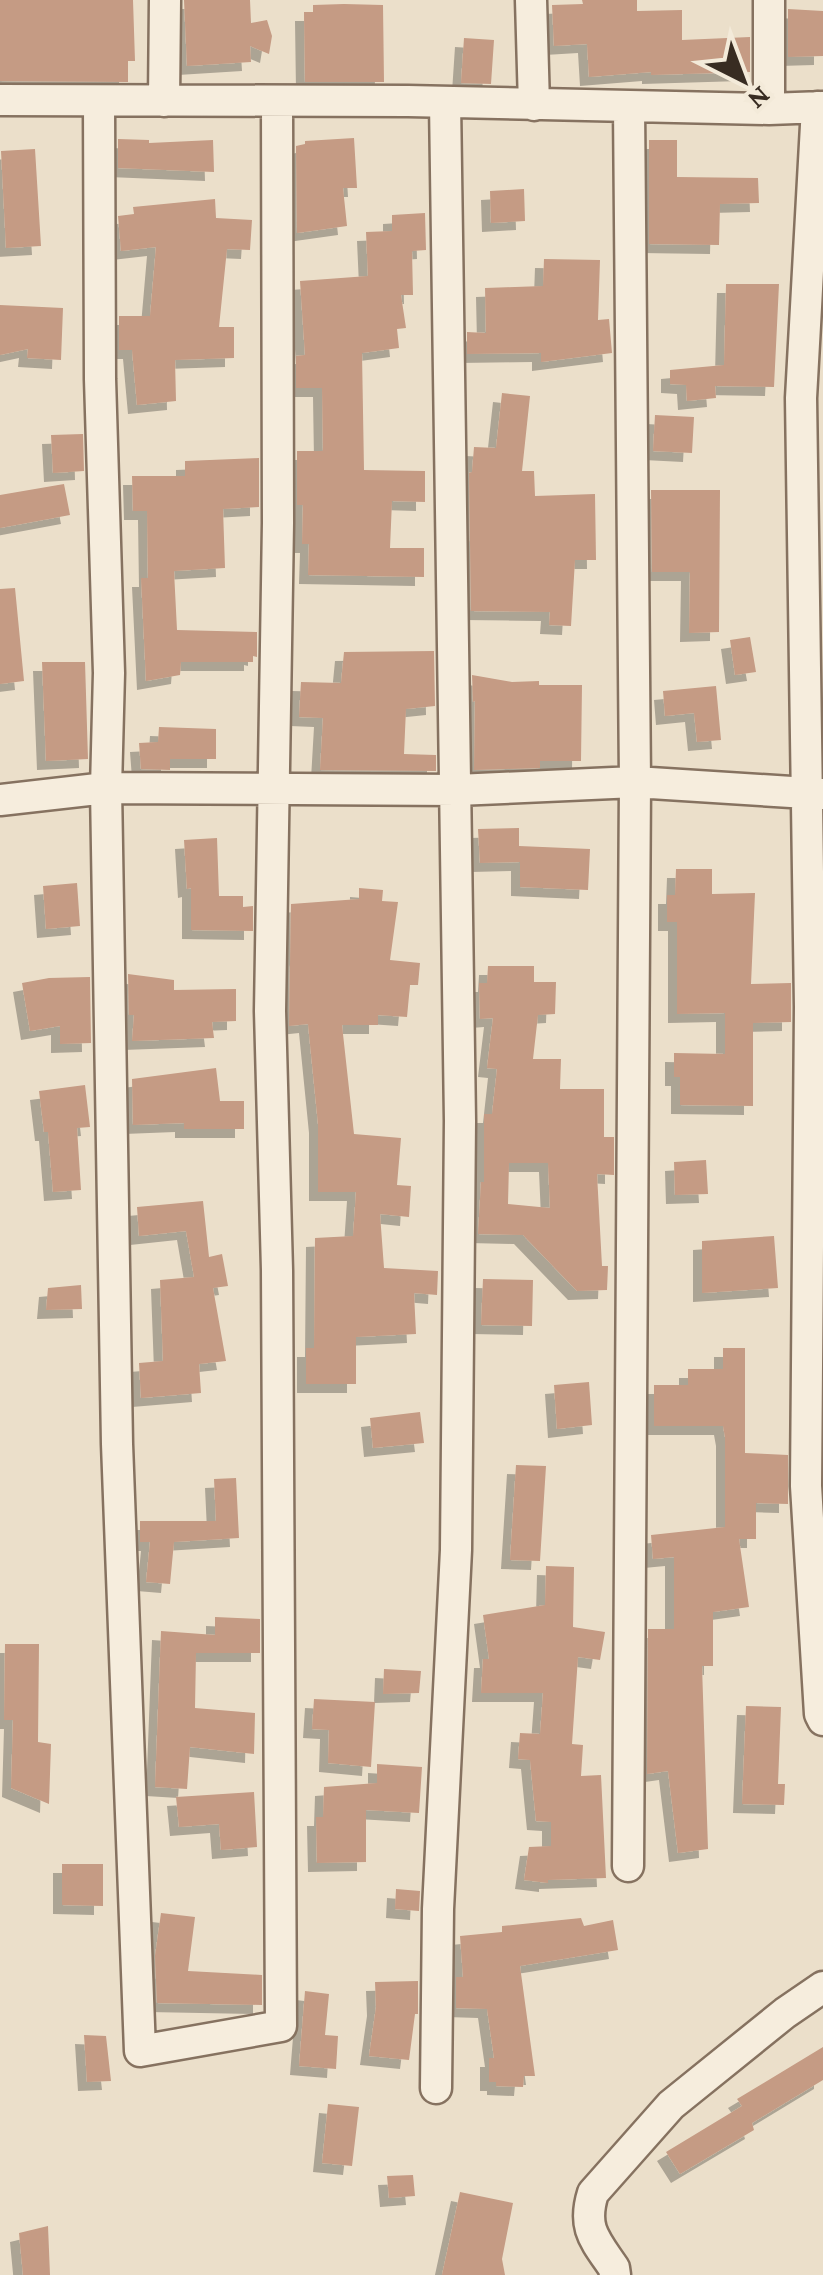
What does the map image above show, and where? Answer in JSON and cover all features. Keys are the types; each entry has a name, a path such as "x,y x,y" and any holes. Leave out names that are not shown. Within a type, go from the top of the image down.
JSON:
{"street":[{"path":"164,101 165,0"},
{"path":"531,0 534,105"},
{"path":"769,0 769,109"},
{"path":"0,100 820,107 801,398 815,794 806,1486 823,1720"},
{"path":"99,102 118,1464 140,2051 281,2026 278,1289 270,1011 278,523 276,101"},
{"path":"436,2088 438,1909 456,1550 460,1121 445,102"},
{"path":"628,1866 635,782 629,107"},
{"path":"0,800 106,788 457,790 635,782 815,794"},
{"path":"615,2275 590,2232 589,2208 594,2193 671,2105 823,1986"}],"building":[{"path":"0,0 133,0 135,61 128,61 128,82 0,81"},
{"path":"184,0 250,0 251,23 267,20 272,36 269,54 250,46 251,62 187,66"},
{"path":"582,0 637,0 637,11 682,10 682,40 750,37 750,72 651,72 589,77 587,44 554,46 552,5 583,4"},
{"path":"313,5 383,5 384,82 305,82 304,12 313,12"},
{"path":"788,9 823,11 823,56 788,57"},
{"path":"464,38 494,40 491,84 461,83"},
{"path":"354,138 357,188 343,188 347,226 297,233 296,146 305,141"},
{"path":"118,139 149,143 213,140 214,172 118,168"},
{"path":"649,140 677,140 677,177 758,178 759,203 720,204 719,245 649,244"},
{"path":"35,149 41,246 6,248 1,151"},
{"path":"524,189 525,221 491,223 490,191"},
{"path":"215,199 216,218 252,220 250,250 227,249 219,327 234,327 234,358 175,360 176,401 137,405 132,350 119,350 119,316 150,316 156,247 121,251 118,216 134,214 133,207"},
{"path":"425,213 426,250 412,251 413,295 401,295 406,328 397,329 399,348 362,353 364,470 425,471 425,502 392,501 390,548 424,548 424,577 308,575 309,544 302,544 303,505 297,505 297,451 323,451 322,388 296,388 296,356 305,355 300,281 368,276 366,232 392,231 392,215"},
{"path":"544,259 600,260 598,320 609,319 612,353 541,362 541,353 467,354 467,332 486,333 485,288 543,286"},
{"path":"726,284 779,284 774,387 715,386 716,398 687,401 686,385 670,384 670,370 724,365"},
{"path":"0,305 63,308 61,360 27,358 28,349 0,355"},
{"path":"502,393 530,396 522,471 534,471 535,496 595,494 596,560 575,560 571,626 549,625 550,612 471,611 469,473 474,447 496,448"},
{"path":"655,415 694,417 692,453 653,451"},
{"path":"83,434 84,471 53,473 51,435"},
{"path":"259,458 259,507 223,509 225,568 174,571 177,630 257,632 257,657 253,656 253,662 181,662 180,675 146,681 141,578 148,578 147,511 133,511 132,476 185,476 185,461"},
{"path":"64,484 70,515 0,528 0,495"},
{"path":"651,490 720,490 719,632 689,633 690,572 652,572"},
{"path":"15,588 24,681 0,684 0,589"},
{"path":"750,637 756,672 735,675 730,640"},
{"path":"434,651 435,706 406,709 404,754 436,755 436,771 320,770 323,718 299,717 301,682 341,683 344,652"},
{"path":"42,662 85,662 88,759 46,761"},
{"path":"472,675 512,682 539,681 539,685 582,685 581,761 540,761 540,768 474,770"},
{"path":"716,686 721,740 697,742 694,713 665,716 663,691"},
{"path":"159,727 216,729 216,759 170,759 170,770 141,769 139,743 158,742"},
{"path":"519,828 519,846 590,849 588,890 520,887 520,862 480,863 478,829"},
{"path":"217,838 219,896 243,896 243,907 253,906 253,931 191,930 191,888 187,889 184,840"},
{"path":"676,869 712,869 712,894 755,893 751,984 791,983 791,1022 753,1023 753,1106 680,1105 680,1077 674,1077 674,1053 725,1054 725,1013 677,1014 677,922 667,922 667,895 675,895"},
{"path":"77,883 80,926 46,929 43,886"},
{"path":"359,888 383,890 382,901 398,902 390,960 420,963 418,985 410,985 407,1017 378,1015 378,1025 342,1025 354,1134 401,1138 397,1185 411,1186 409,1217 380,1214 384,1268 438,1271 437,1295 414,1293 416,1334 356,1337 356,1384 306,1384 306,1348 314,1348 315,1238 353,1236 356,1192 318,1192 318,1124 308,1024 289,1026 291,904 359,899"},
{"path":"488,966 534,966 534,982 556,982 555,1014 538,1015 533,1059 561,1059 560,1089 604,1089 604,1137 614,1137 614,1175 597,1174 602,1266 608,1266 607,1290 577,1291 523,1235 478,1234 484,1182 484,1114 492,1114 497,1069 487,1068 493,1018 480,1019 479,983 487,983","holes":["509,1163 548,1163 550,1208 508,1204"]},
{"path":"128,974 174,980 174,990 236,989 236,1021 212,1022 214,1038 132,1041 134,1015 129,1015"},
{"path":"90,977 91,1043 60,1044 60,1026 30,1031 22,983"},
{"path":"216,1068 220,1101 244,1101 244,1129 184,1129 184,1123 133,1125 132,1079"},
{"path":"85,1085 90,1127 77,1128 81,1190 53,1192 48,1132 44,1132 39,1091"},
{"path":"706,1160 708,1194 675,1195 674,1162"},
{"path":"203,1201 209,1257 222,1254 228,1286 213,1288 226,1361 199,1364 201,1393 141,1398 139,1363 163,1361 160,1280 194,1277 186,1231 139,1236 137,1207"},
{"path":"774,1236 778,1288 702,1293 702,1241"},
{"path":"483,1279 533,1280 532,1326 481,1325"},
{"path":"81,1285 82,1309 46,1310 48,1288"},
{"path":"723,1348 745,1348 745,1453 788,1455 788,1504 756,1503 756,1539 739,1539 749,1607 713,1612 713,1666 702,1666 708,1849 678,1853 668,1771 647,1774 648,1629 674,1629 674,1557 653,1559 651,1535 725,1527 725,1437 723,1426 654,1426 654,1385 688,1385 688,1369 723,1369"},
{"path":"589,1382 592,1425 557,1429 554,1385"},
{"path":"420,1412 424,1443 373,1448 370,1418"},
{"path":"516,1465 546,1466 540,1561 510,1560"},
{"path":"236,1478 239,1538 174,1542 170,1584 146,1582 150,1542 140,1542 140,1521 216,1521 214,1479"},
{"path":"546,1566 574,1567 573,1627 605,1632 600,1660 578,1657 572,1744 583,1745 581,1776 601,1775 606,1878 548,1883 524,1880 529,1847 551,1846 551,1822 536,1821 530,1760 518,1759 520,1733 540,1734 543,1693 481,1693 483,1659 489,1659 483,1615 545,1605"},
{"path":"215,1617 260,1619 260,1653 196,1653 195,1708 255,1713 254,1754 190,1747 187,1789 155,1787 161,1631 215,1635"},
{"path":"5,1644 39,1644 38,1742 51,1744 49,1804 11,1788 13,1720 4,1720"},
{"path":"384,1669 421,1671 419,1693 383,1694"},
{"path":"314,1699 375,1702 371,1767 328,1763 329,1730 312,1729"},
{"path":"746,1706 781,1707 778,1784 785,1784 784,1805 742,1804"},
{"path":"377,1764 422,1767 419,1813 366,1810 366,1862 317,1863 316,1817 323,1817 324,1787 377,1783"},
{"path":"254,1792 257,1847 221,1850 219,1824 179,1827 176,1797"},
{"path":"62,1864 103,1864 103,1906 62,1905"},
{"path":"396,1889 420,1891 419,1911 395,1909"},
{"path":"161,1913 195,1917 188,1971 262,1975 262,2005 157,2003 155,1956"},
{"path":"581,1918 584,1926 613,1920 618,1950 520,1966 535,2076 524,2076 523,2087 496,2086 496,2082 489,2082 489,2058 494,2058 487,2009 456,2008 456,1977 463,1977 460,1936 502,1932 502,1926"},
{"path":"418,1981 418,2014 409,2060 369,2056 376,2007 375,1982"},
{"path":"305,1991 329,1994 325,2035 338,2036 336,2069 299,2066"},
{"path":"84,2035 106,2036 111,2081 87,2082"},
{"path":"823,2047 823,2080 752,2123 754,2130 680,2174 666,2152 742,2106 737,2099"},
{"path":"328,2104 359,2107 352,2166 322,2163"},
{"path":"413,2175 415,2196 389,2198 387,2176"},
{"path":"460,2192 513,2203 502,2259 505,2275 442,2275"},
{"path":"48,2226 50,2275 23,2275 19,2233"}]}
